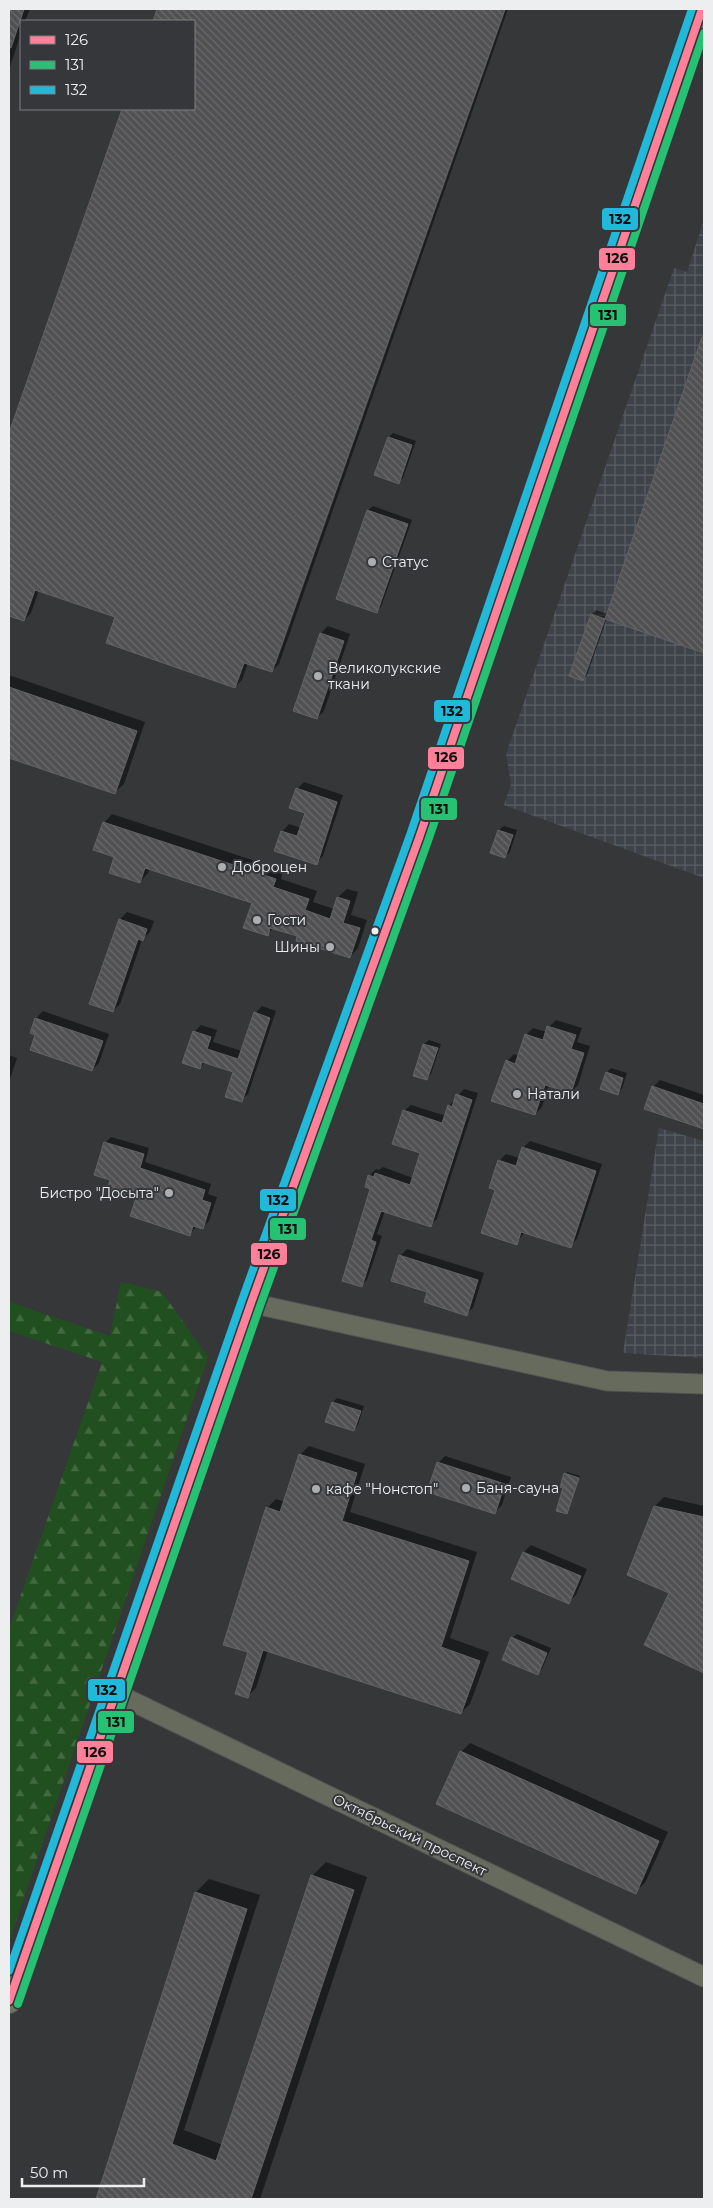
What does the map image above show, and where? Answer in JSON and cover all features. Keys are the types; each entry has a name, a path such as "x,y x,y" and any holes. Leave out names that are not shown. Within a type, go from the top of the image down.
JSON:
{"main road":[{"path":"9,2001 251,1303 419,838 702,9"}],"street":[{"path":"251,1303 607,1381 704,1384"},
{"name":"Октябрьский проспект","path":"115,1693 704,1977"}],"shaded area":[{"path":"704,219 704,878 504,805 511,784 506,754 674,268 687,272"},
{"path":"659,1128 704,1141 704,1358 623,1353"}],"green space":[{"path":"121,1282 162,1292 208,1357 9,1942 9,1629 102,1362 9,1331 9,1302 110,1336"}],"building":[{"path":"9,9 24,9 11,48 9,47"},
{"path":"157,9 505,9 272,672 244,663 235,688 106,643 115,617 35,590 24,621 9,616 9,433 122,110 195,110 195,20 153,20"},
{"path":"702,337 704,337 704,653 605,619"},
{"path":"388,437 412,445 399,484 374,475"},
{"path":"367,510 408,524 377,613 336,599"},
{"path":"591,614 605,619 583,681 569,676"},
{"name":"Великолукские ткани","path":"320,633 344,641 317,719 293,711"},
{"path":"9,687 137,731 115,794 9,758"},
{"path":"296,788 337,802 317,865 274,851 281,831 297,836 305,813 289,808"},
{"path":"103,822 276,879 273,887 309,899 305,910 330,919 337,897 350,901 343,923 360,928 350,958 296,941 297,936 270,928 268,936 243,928 252,903 145,868 140,883 109,873 114,857 93,850"},
{"path":"498,830 513,835 505,858 490,853"},
{"path":"119,919 147,929 143,941 138,939 113,1012 89,1004"},
{"path":"254,1012 270,1018 242,1102 225,1097 233,1072 202,1062 200,1069 182,1063 193,1031 211,1037 207,1049 238,1059"},
{"path":"35,1018 103,1041 92,1071 30,1050 35,1035 30,1033"},
{"path":"547,1026 576,1035 571,1049 584,1053 571,1093 545,1085 535,1115 491,1101 506,1060 515,1064 525,1034 543,1040"},
{"path":"423,1044 438,1048 427,1080 413,1076"},
{"path":"606,1072 623,1078 618,1095 600,1089"},
{"path":"652,1086 704,1104 704,1129 644,1109"},
{"path":"456,1094 472,1100 431,1227 381,1211 371,1240 376,1242 362,1287 342,1281 370,1189 365,1187 368,1175 374,1177 375,1173 410,1185 420,1153 392,1144 403,1110 442,1123 448,1105 452,1107"},
{"path":"104,1142 144,1154 140,1168 205,1190 202,1200 211,1203 203,1229 193,1226 190,1236 130,1216 136,1198 107,1190 110,1180 94,1175"},
{"path":"522,1147 596,1171 571,1248 521,1232 517,1245 481,1233 495,1190 489,1188 498,1160 516,1166"},
{"path":"399,1255 478,1280 467,1316 424,1302 427,1292 391,1281"},
{"path":"332,1402 361,1411 354,1431 325,1422"},
{"path":"299,1454 357,1473 342,1521 469,1561 441,1647 480,1661 461,1714 263,1650 248,1698 235,1694 248,1652 223,1645 266,1507 280,1512"},
{"name":"Баня-сауна","path":"437,1462 505,1484 495,1514 427,1492"},
{"path":"564,1473 579,1478 567,1514 556,1511 563,1488 560,1487"},
{"path":"654,1506 704,1517 704,1673 644,1645 669,1593 627,1575"},
{"path":"523,1552 581,1576 569,1604 511,1579"},
{"path":"511,1637 547,1653 538,1675 502,1660"},
{"path":"460,1751 659,1841 636,1894 436,1804"},
{"path":"311,1875 354,1890 251,2199 96,2199 195,1892 247,1909 172,2144 216,2161"}],"transit line":[{"name":"132","path":"9,1971 242,1300 410,835 692,9"},
{"name":"126","path":"9,2001 251,1303 419,838 702,9"},
{"name":"131","path":"18,2004 260,1306 428,841 704,33"}],"place":[{"name":"Статус","path":"372,562"},
{"name":"Великолукские ткани","path":"318,676"},
{"name":"Доброцен","path":"222,867"},
{"name":"Гости","path":"257,920"},
{"name":"Шины","path":"330,947"},
{"name":"Натали","path":"517,1094"},
{"name":"Бистро \"Досыта\"","path":"169,1193"},
{"name":"Баня-сауна","path":"466,1488"},
{"name":"кафе \"Нонстоп\"","path":"316,1489"}]}
